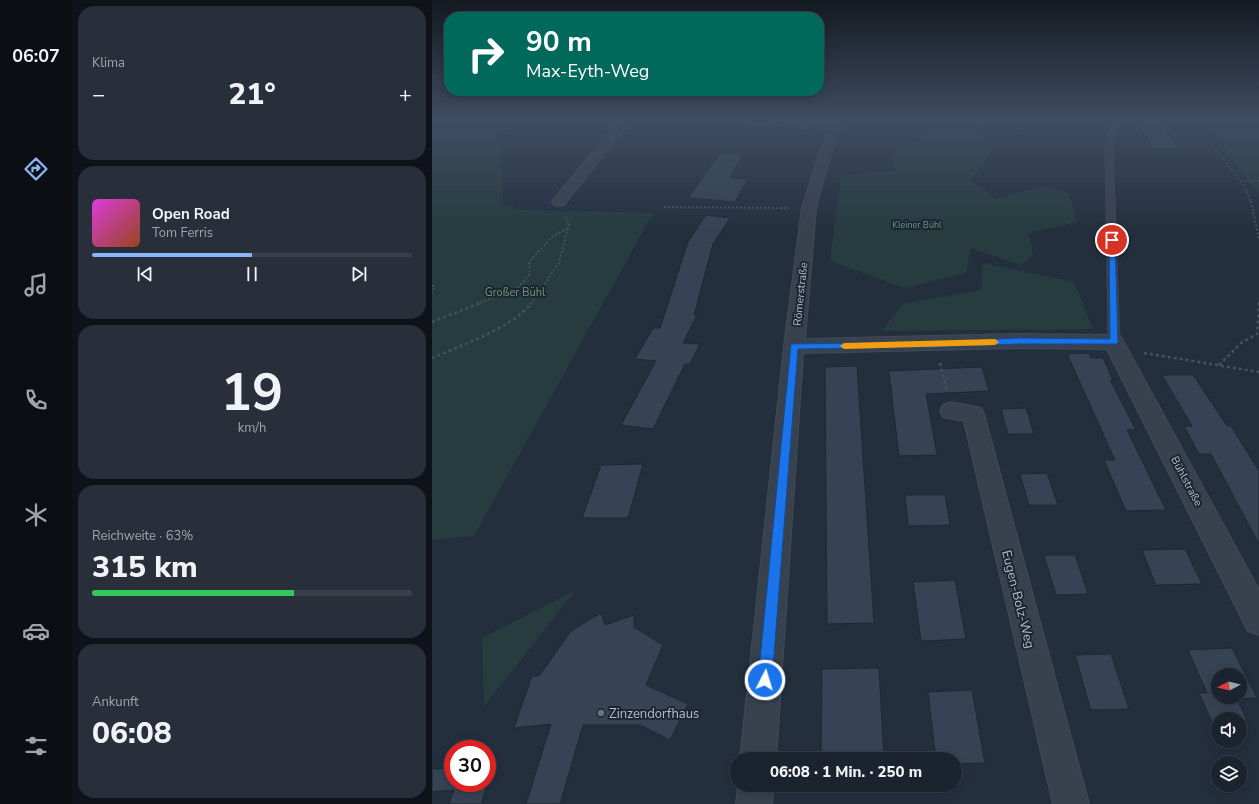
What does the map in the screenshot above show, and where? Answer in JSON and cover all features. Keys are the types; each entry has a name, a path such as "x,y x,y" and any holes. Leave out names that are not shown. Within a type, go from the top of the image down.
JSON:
{"street":[{"path":"559,202 595,158"},
{"name":"Römerstraße","path":"759,752 794,346 809,208 824,158"},
{"path":"794,346 1018,341 1114,342"},
{"name":"Bühlstraße","path":"1114,342 1259,620"},
{"name":"Eugen-Bolz-Weg","path":"951,411 973,414 1071,804"},
{"path":"754,804 755,792"}],"lane":[{"path":"1109,158 1114,342"}],"path":[{"path":"1220,158 1241,181 1249,196 1259,240"},
{"path":"1241,181 1259,181"},
{"path":"432,358 490,333 526,311 559,263 569,224 559,202"},
{"path":"664,207 809,208"},
{"path":"432,322 519,286 530,274 529,262 554,236 567,228"},
{"path":"432,286 434,286 432,293"},
{"path":"1219,365 1242,343 1257,334 1259,302"},
{"path":"936,344 951,411"},
{"path":"1144,353 1259,372"}],"green space":[{"name":"Großer Bühl","path":"432,158 501,158 503,204 522,210 653,213 474,536 432,540"},
{"name":"Kleiner Bühl","path":"893,158 988,158 971,180 996,199 1046,186 1069,194 1077,222 1029,233 1033,255 1021,265 971,248 966,273 905,288 830,261 841,176 895,171"},
{"path":"1230,158 1259,158 1259,194"},
{"path":"983,263 1074,282 1093,329 882,331 902,304 981,290"},
{"path":"576,590 484,706 482,638"}],"building":[{"path":"717,158 741,158 730,178 748,179 735,202 688,198"},
{"path":"706,215 730,218 713,244 694,315 697,315 683,343 700,344 690,364 685,364 653,429 621,425 656,361 635,359 653,328 660,328 688,242"},
{"path":"1089,353 1091,358 1103,358 1113,380 1110,380 1136,430 1127,430 1166,510 1126,511 1104,460 1115,460 1067,354"},
{"path":"857,366 874,623 827,624 825,367"},
{"path":"982,367 989,391 926,394 937,455 899,456 889,371"},
{"path":"1162,375 1193,375 1227,426 1231,426 1259,471 1259,544 1211,454 1199,454 1184,426 1192,426"},
{"path":"1026,408 1034,434 1008,434 1001,409"},
{"path":"643,464 628,518 582,518 601,465"},
{"path":"1047,473 1058,505 1029,505 1020,474"},
{"path":"905,495 945,495 950,525 908,526"},
{"path":"1185,549 1202,584 1156,585 1142,550"},
{"path":"1044,555 1075,555 1088,594 1056,595"},
{"path":"955,580 966,639 921,641 913,582"},
{"name":"Zinzendorfhaus","path":"601,613 605,625 634,615 634,627 663,645 646,685 688,704 670,740 640,725 583,725 560,804 526,804 551,724 514,728 532,676 539,676 571,631"},
{"path":"1232,648 1242,668 1211,668 1211,704 1239,704 1243,712 1211,712 1211,720 1199,693 1207,693 1188,650"},
{"path":"1111,654 1129,709 1091,710 1075,655"},
{"path":"879,668 884,752 821,752 822,669"},
{"path":"1247,678 1257,698 1247,698"},
{"path":"972,690 985,763 962,764 962,752 935,752 928,692"},
{"path":"444,768 444,791 432,792 432,769"},
{"path":"453,792 485,792 481,804 449,804"}],"slow traffic":[{"path":"844,346 995,342"}],"place":[{"name":"Zinzendorfhaus","path":"601,713"}],"route":[{"path":"765,680 794,346 1018,341 1114,342 1112,240"}]}
